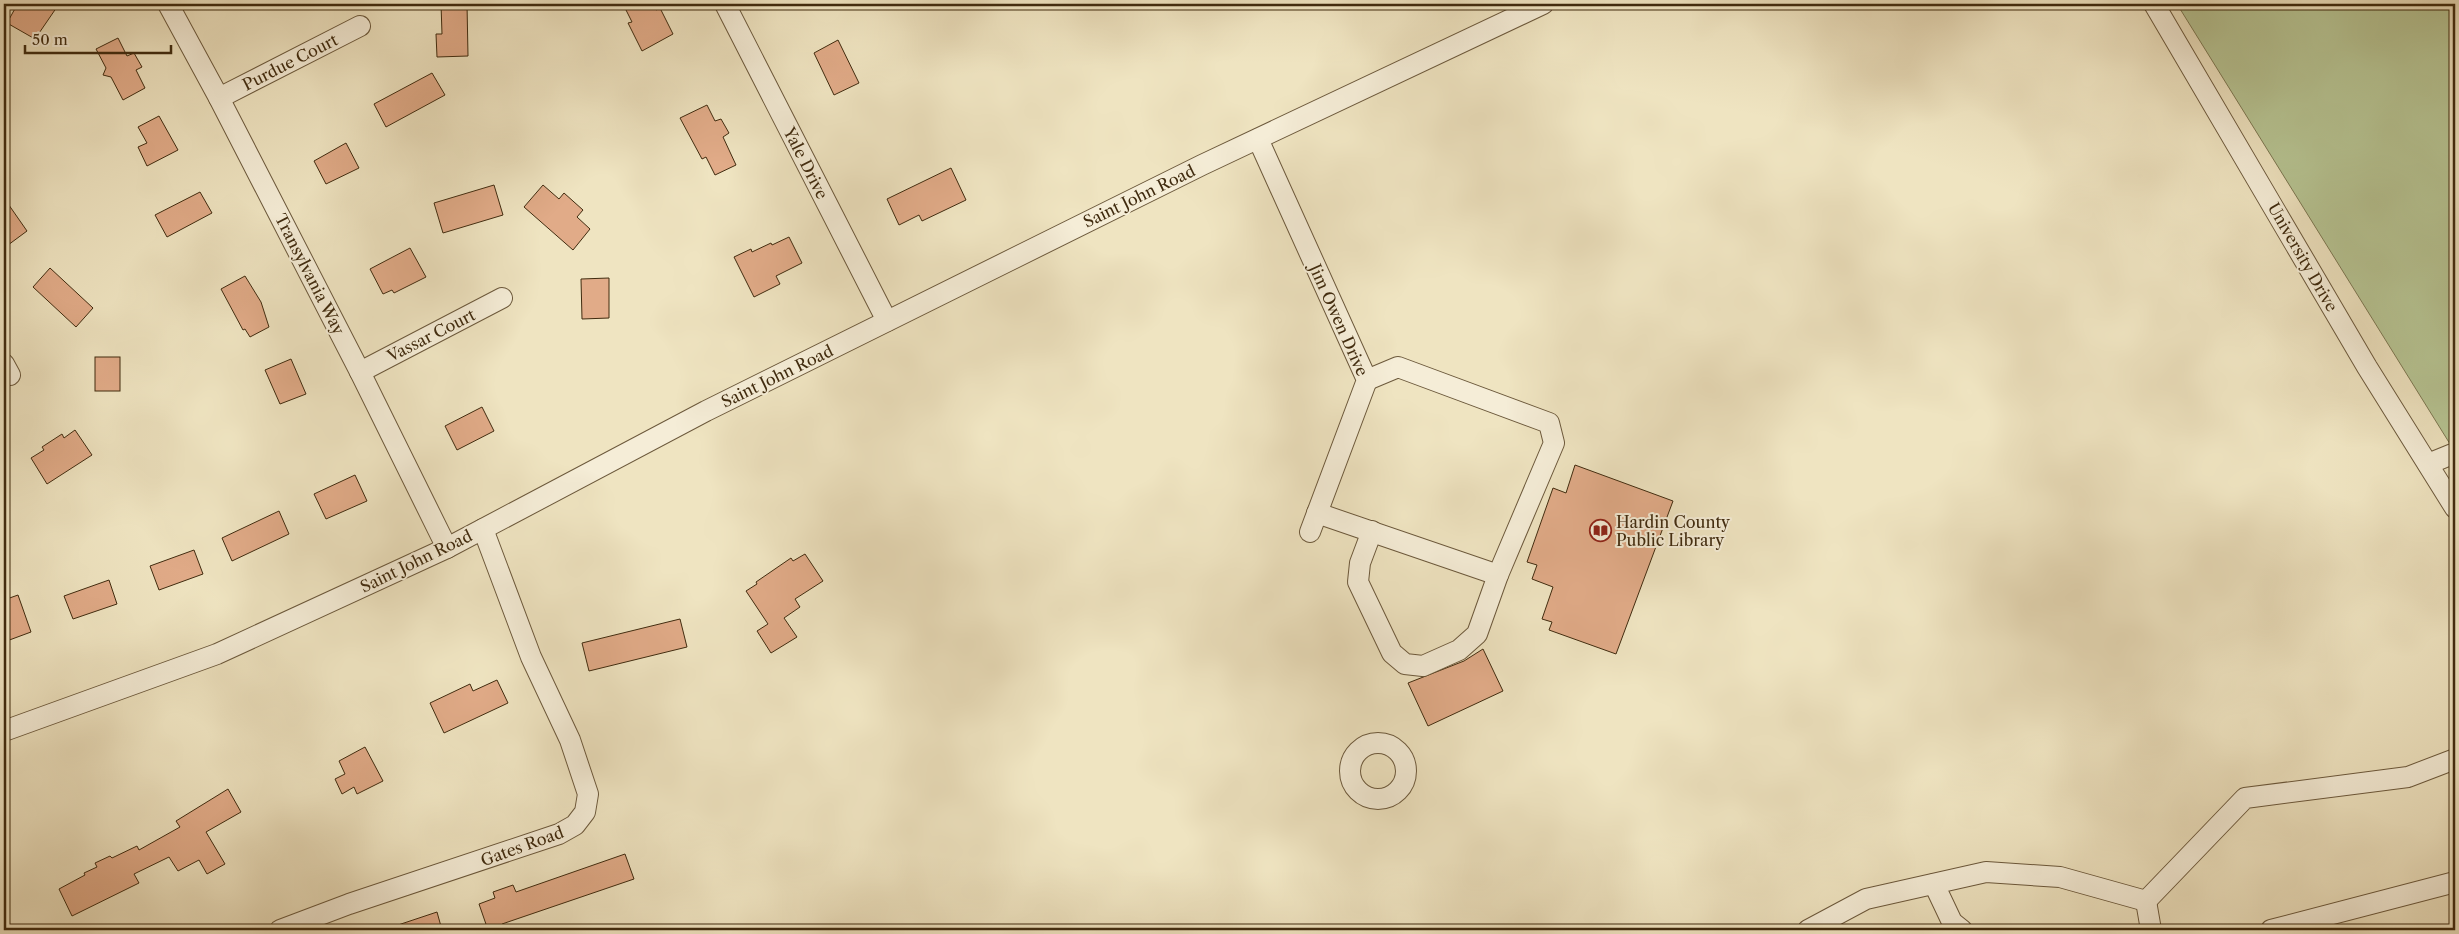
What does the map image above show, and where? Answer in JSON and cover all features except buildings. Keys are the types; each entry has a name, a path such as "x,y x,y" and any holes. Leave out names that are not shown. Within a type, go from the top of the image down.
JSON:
{"street":[{"name":"Transylvania Way","path":"168,4 219,98 360,372 447,548"},
{"name":"Yale Drive","path":"725,4 887,321"},
{"name":"Saint John Road","path":"4,731 217,654 447,548 706,411 887,321 1258,139 1543,4"},
{"name":"University Drive","path":"2154,4 2362,359 2455,508"},
{"name":"Purdue Court","path":"219,98 360,26"},
{"name":"Jim Owen Drive","path":"1258,139 1367,380 1310,532"},
{"name":"Vassar Court","path":"360,372 502,298"},
{"path":"1367,380 1398,367 1549,422 1554,443 1498,575 1477,634 1459,650 1424,666 1405,664 1392,653 1358,582 1360,563 1372,532"},
{"path":"2428,464 2455,452"},
{"path":"1317,513 1498,575"},
{"name":"Gates Road","path":"280,930 349,904 559,834 575,825 585,812 588,794 570,740 531,657 483,529"},
{"path":"2146,901 2245,798 2408,777 2455,759"},
{"path":"1808,930 1866,899 1986,872 2060,876 2146,901"},
{"path":"2271,930 2455,882"},
{"path":"1934,884 1952,922 1962,930"},
{"path":"2146,901 2151,930"}],"green space":[{"path":"2177,4 2455,4 2455,452"}],"place":[{"name":"Hardin County Public Library","path":"1600,531"}]}
